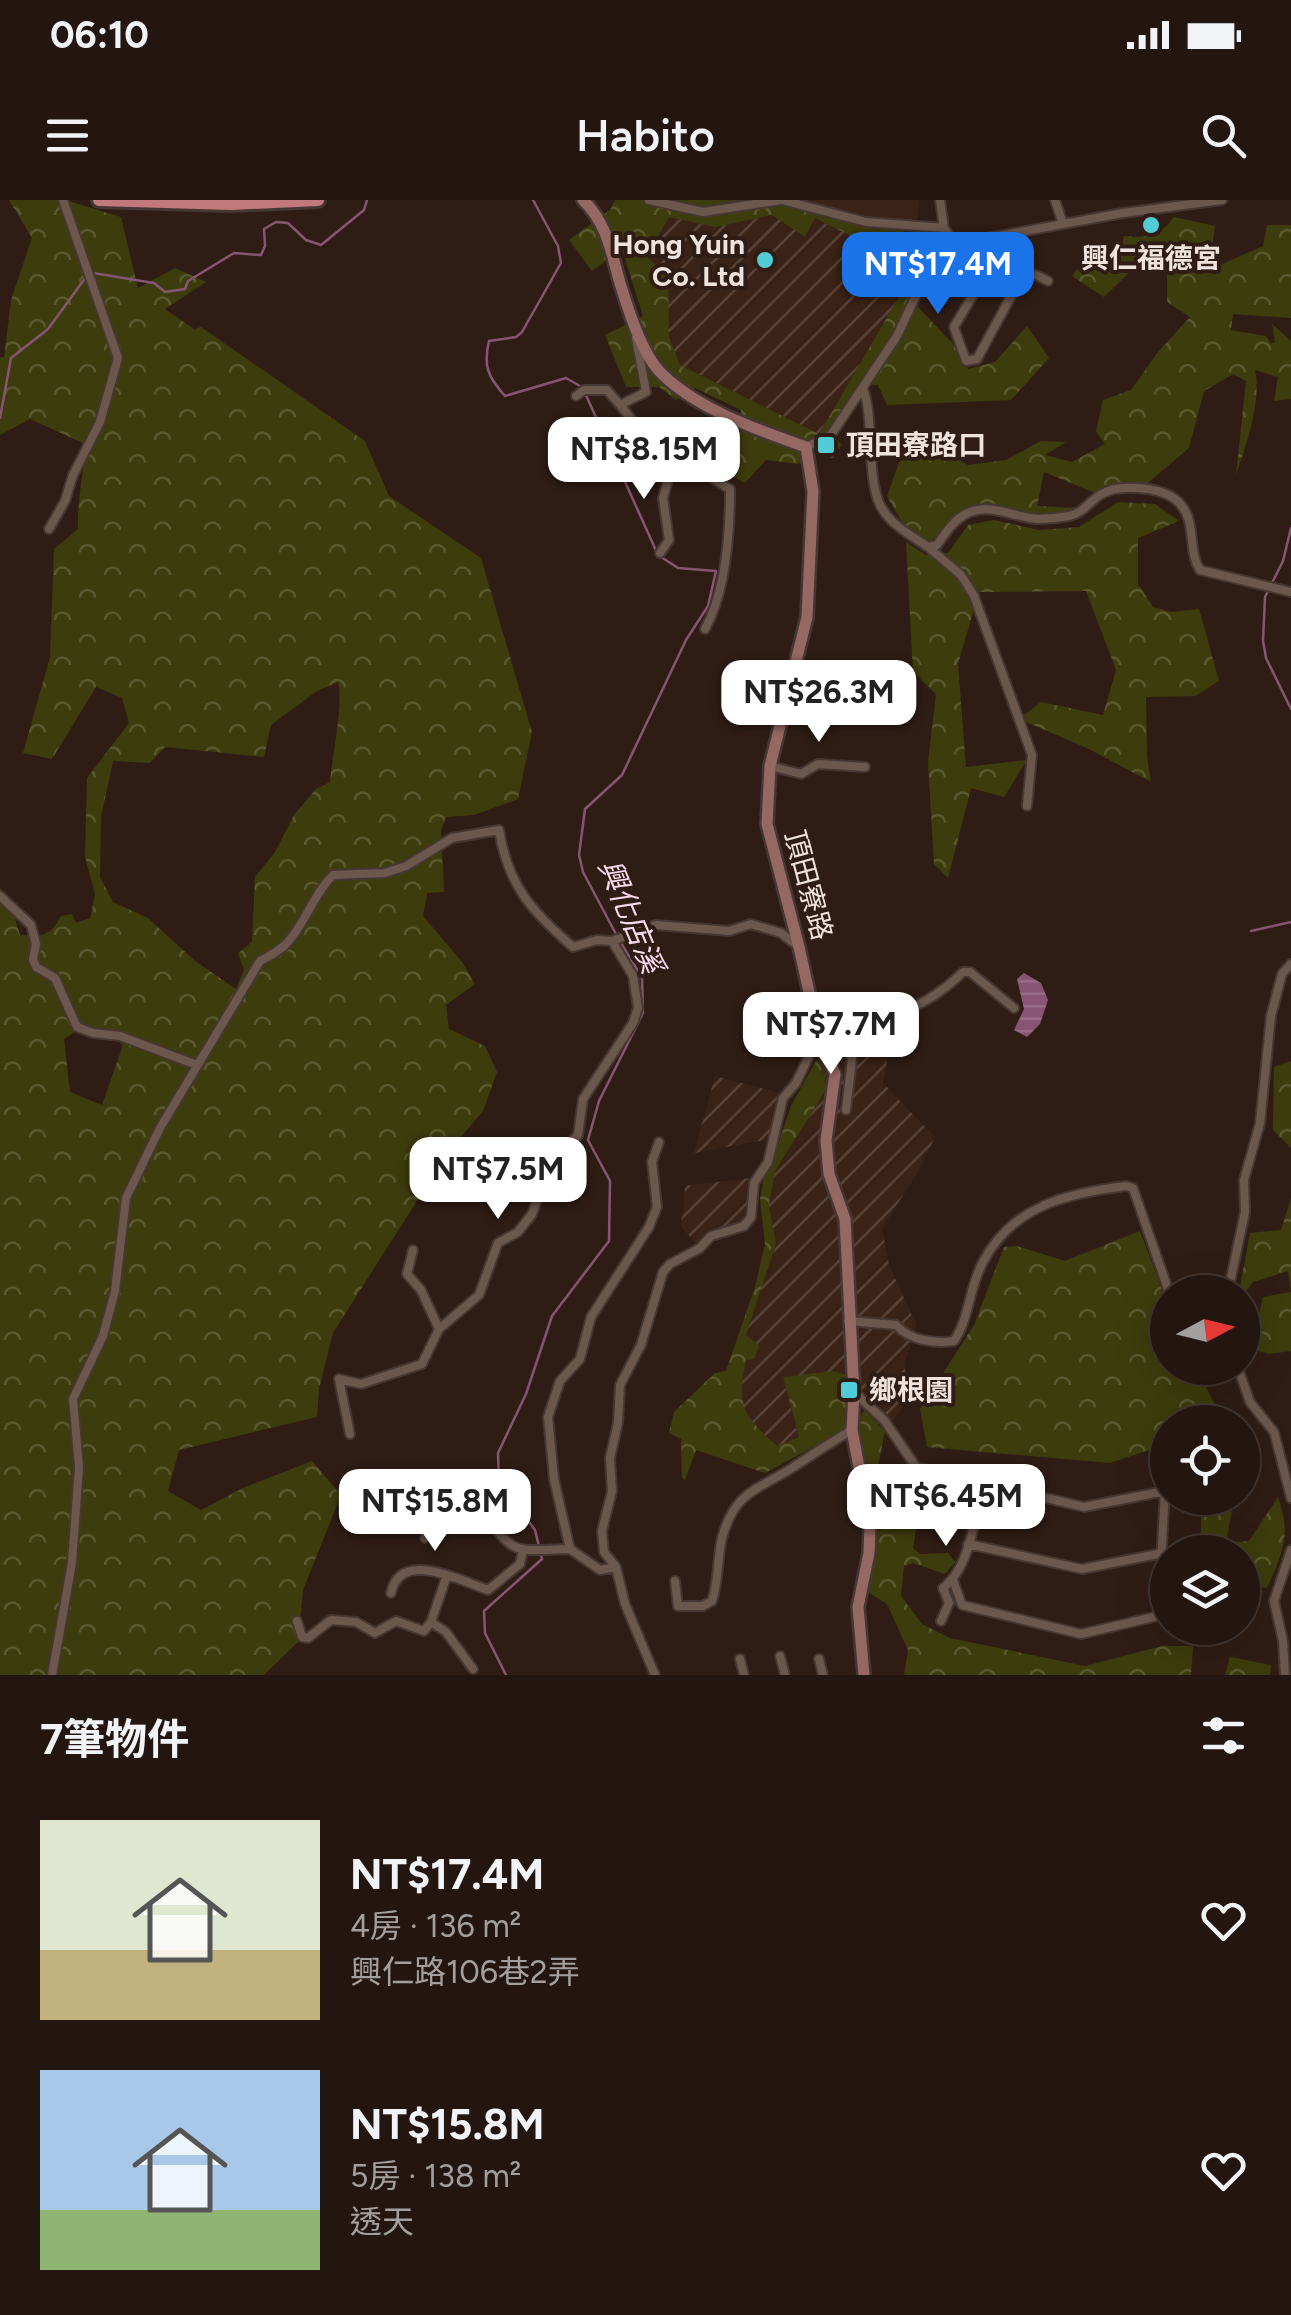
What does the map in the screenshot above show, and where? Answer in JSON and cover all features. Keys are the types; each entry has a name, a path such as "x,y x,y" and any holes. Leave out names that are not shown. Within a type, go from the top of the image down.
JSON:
{"main road":[{"path":"99,200 231,204 318,200"}],"street":[{"path":"49,529 100,422 118,358 63,200"},
{"path":"583,200 596,212 606,232 636,329 660,372 697,399 764,432 806,446 831,436 897,336 926,274 955,244 1222,200"},
{"path":"649,200 703,212 781,200 866,222 944,228"},
{"path":"682,200 703,212"},
{"path":"940,200 944,228 955,244"},
{"path":"1056,200 1063,224"},
{"path":"946,253 979,272 982,280"},
{"path":"982,280 1036,275 1048,282"},
{"path":"982,280 954,327 966,361 977,360 1022,276"},
{"path":"620,405 646,392 636,329"},
{"path":"863,388 869,406 880,506 900,528 961,576 974,596 1032,755 1027,806"},
{"path":"576,396 584,390 607,390 664,462 707,474 730,489 730,530 712,616 705,629"},
{"name":"頂田寮路","path":"806,446 814,491 807,617 770,766 766,824 800,947 821,1046 834,1074 826,1140 829,1174 845,1219 854,1392 852,1430 870,1525 869,1553 858,1608 864,1675"},
{"path":"660,553 669,540 663,498 672,466"},
{"path":"928,547 937,544 951,525 970,512 990,508 1039,519 1073,515 1116,488 1159,492 1175,499 1191,522 1195,563 1200,570 1291,592"},
{"path":"770,766 801,774 818,764 865,768"},
{"path":"52,1675 72,1563 78,1467 73,1399 103,1336 115,1291 126,1198 160,1128 260,961 285,946 318,890 333,876 396,870 452,838 499,830 505,864 518,890 573,947 597,940 612,942 656,925 729,931 752,924 782,933 800,947"},
{"path":"0,896 30,926 36,944 32,959 62,988 77,1027 120,1036 196,1066"},
{"path":"350,1434 339,1379 361,1384 422,1364 440,1329 479,1295 498,1244 518,1232 532,1214 551,1162 578,1135 583,1098 638,1008 633,976 612,942"},
{"path":"1232,1275 1245,1212 1244,1180 1260,1123 1271,1016 1282,974 1291,964"},
{"path":"846,1110 852,1059 844,1039 848,1022 872,1008 884,1020 936,996 963,972 970,972 1014,1008"},
{"path":"655,1675 624,1604 616,1567 604,1552 602,1531 612,1491 610,1458 618,1423 620,1385 641,1345 663,1272 711,1236 744,1226 751,1217 754,1183 768,1162 783,1098 796,1083 813,1048 844,1039"},
{"path":"570,1549 554,1479 548,1417 560,1380 580,1359 591,1317 649,1228 656,1207 652,1162 659,1142"},
{"path":"848,1321 896,1325 904,1334 939,1343 954,1341 964,1326 982,1263 1026,1212 1040,1205 1126,1186 1133,1188 1163,1275"},
{"path":"413,1250 407,1274 422,1290 440,1329"},
{"path":"1244,1385 1250,1402 1274,1432 1291,1498"},
{"path":"854,1392 884,1420 916,1467 1084,1507 1150,1494"},
{"path":"675,1582 678,1606 703,1606 712,1600 719,1578 722,1538 739,1500 852,1430"},
{"path":"940,1622 948,1603 944,1588 954,1580 968,1544 983,1483"},
{"path":"425,1538 436,1511 452,1504 482,1510 508,1545 523,1550 570,1549 600,1570 616,1567"},
{"path":"968,1544 1082,1569 1150,1556"},
{"path":"390,1592 400,1573 411,1569 447,1574 488,1590 520,1564 523,1550"},
{"path":"1285,1675 1274,1600 1291,1550"},
{"path":"297,1621 302,1638 308,1638 331,1620 356,1622 375,1633 396,1621 424,1631 431,1622 447,1574"},
{"path":"954,1580 962,1605 1080,1634 1150,1618"},
{"path":"431,1622 446,1632 473,1669"},
{"path":"780,1656 785,1675"},
{"path":"740,1658 744,1675"},
{"path":"819,1660 824,1675"}],"shaded area":[{"path":"801,200 920,200 917,222 874,218"},
{"path":"772,215 815,218 851,236 842,258 900,295 819,434 680,365 669,338 666,308 645,257 669,216 715,227"},
{"path":"1024,973 1041,983 1048,1000 1040,1024 1027,1037 1014,1030 1024,1009 1017,979"},
{"path":"878,1006 892,1034 883,1083 935,1137 917,1174 882,1228 889,1265 916,1324 905,1363 906,1403 885,1431 850,1397 783,1377 799,1438 777,1447 743,1414 740,1388 746,1335 776,1245 769,1205 775,1171 826,1090 819,1013"},
{"path":"715,1076 780,1093 770,1139 694,1153"},
{"path":"750,1178 749,1214 742,1224 707,1237 697,1245 681,1226 685,1186"}],"green space":[{"path":"9,200 65,200 121,217 138,288 175,268 206,282 165,309 194,329 201,327 365,441 389,496 481,558 532,732 518,799 474,815 446,817 441,830 444,892 427,893 423,916 462,962 475,984 446,1005 449,1029 485,1046 497,1072 483,1111 448,1152 333,1333 319,1389 317,1417 179,1450 168,1491 201,1510 245,1487 312,1461 341,1495 303,1590 298,1642 264,1675 0,1675 0,888 8,897 20,935 45,934 61,916 72,914 76,923 90,918 95,894 85,857 87,778 129,723 122,698 96,687 52,759 23,753 50,657 54,549 78,529 85,444 30,419 0,435 0,357 4,358 11,300 32,238","holes":["338,682 339,715 330,782 316,789 294,815 275,852 255,877 252,942 238,953 244,970 236,989 195,961 148,918 113,902 100,877 101,817 113,761 150,763 165,747 264,757 271,725 317,691","83,1026 103,1030 123,1045 102,1105 70,1092 64,1039"]},
{"path":"615,200 737,200 741,208 782,203 879,228 874,252 897,257 897,285 955,346 968,369 995,362 1027,326 1049,358 1011,400 887,405 878,385 859,384 832,429 841,445 833,458 813,453 798,464 766,460 745,483 724,472 739,447 741,410 695,388 676,400 659,387 626,387 605,335 643,316 622,249 592,271 569,240 610,210","holes":["772,215 805,237 815,218 851,236 841,258 900,295 819,434 680,365 669,337 668,274 646,257 669,217 715,227"]},
{"path":"1174,217 1215,226 1209,270 1263,246 1267,225 1291,225 1291,318 1233,314 1231,330 1266,336 1271,344 1275,342 1272,324 1291,341 1291,399 1274,401 1278,377 1255,370 1255,409 1236,475 1246,381 1233,374 1204,391 1189,448 1143,487 1095,493 1044,472 1037,506 1079,508 1072,514 1021,514 991,504 962,513 931,541 909,534 887,496 905,446 922,441 968,465 1006,460 1041,441 1066,442 1045,455 1072,462 1105,444 1096,431 1103,400 1131,390 1190,317 1167,302 1167,272 1139,263 1104,297 1072,276 1083,261 1118,259 1124,236 1152,235"},
{"path":"879,228 904,230 897,257 874,252"},
{"path":"1118,502 1155,504 1179,521 1138,538 1138,584 1153,607 1171,612 1199,609 1219,681 1195,696 1146,697 1151,782 1087,748 1019,719 1041,702 1103,715 1116,670 1086,591 979,592 958,664 966,767 1027,760 1004,797 971,788 948,878 934,864 928,762 936,694 913,672 906,542 926,555 948,553 968,525 994,520 1039,530 1079,527"},
{"path":"817,1059 824,1064 826,1090 775,1171 769,1205 776,1244 746,1335 759,1346 754,1359 746,1360 742,1400 756,1426 777,1446 799,1437 783,1377 833,1371 847,1375 850,1397 846,1429 765,1473 696,1450 685,1480 681,1439 669,1433 674,1412 715,1373 726,1371 755,1287 765,1244 760,1199 764,1176 791,1106"},
{"path":"1291,1061 1291,1148 1273,1130 1274,1067"},
{"path":"1291,1198 1291,1292 1288,1271 1260,1280 1260,1275 1242,1275 1250,1233 1281,1230"},
{"path":"1140,1231 1156,1275 1150,1275 1150,1385 1205,1385 1215,1405 1150,1405 1150,1450 1110,1463 927,1447 920,1409 974,1325 1004,1247 1017,1246 1065,1261"},
{"path":"1291,1292 1291,1351 1260,1352 1263,1297"},
{"path":"864,1410 885,1431 874,1486 860,1448 859,1427"},
{"path":"904,1479 919,1491 913,1548 920,1554 948,1553 955,1562 945,1574 913,1563 904,1566 901,1596 922,1624 950,1638 1085,1666 1162,1646 1193,1646 1191,1675 904,1675 908,1650 887,1604 869,1593 876,1545 875,1512 891,1502 895,1485"},
{"path":"1278,1497 1284,1542 1267,1588 1260,1587 1260,1535 1253,1535"},
{"path":"1201,1515 1231,1515 1227,1535 1201,1535"},
{"path":"1230,1657 1271,1665 1270,1675 1225,1675"}],"waterway":[{"path":"93,273 154,283 165,292 185,289 188,281 234,253 261,255 264,229 276,222 288,223 306,240 321,245 364,210 367,200"},
{"name":"興化店溪","path":"533,200 558,246 561,263 522,332 516,337 489,341 488,371 505,396 566,378 580,386"},
{"path":"0,418 11,358 48,329 86,277"},
{"name":"興化店溪","path":"585,393 658,555 678,568 716,571 708,606 686,640 622,775 585,809 579,855 583,872 617,936"},
{"path":"1291,528 1283,561 1265,597 1263,641 1266,658 1291,709"},
{"path":"1251,931 1291,922"},
{"name":"興化店溪","path":"506,1675 485,1633 484,1611 542,1559 535,1530 499,1482 498,1453 526,1394 552,1316 609,1241 610,1181 588,1140 599,1101 643,1013 642,978 621,943"}],"place":[{"name":"興仁福德宮","path":"1151,225"},
{"name":"Hong Yuin Co. Ltd","path":"765,260"},
{"name":"頂田寮路口","path":"826,445"},
{"name":"鄉根園","path":"849,1390"}]}
